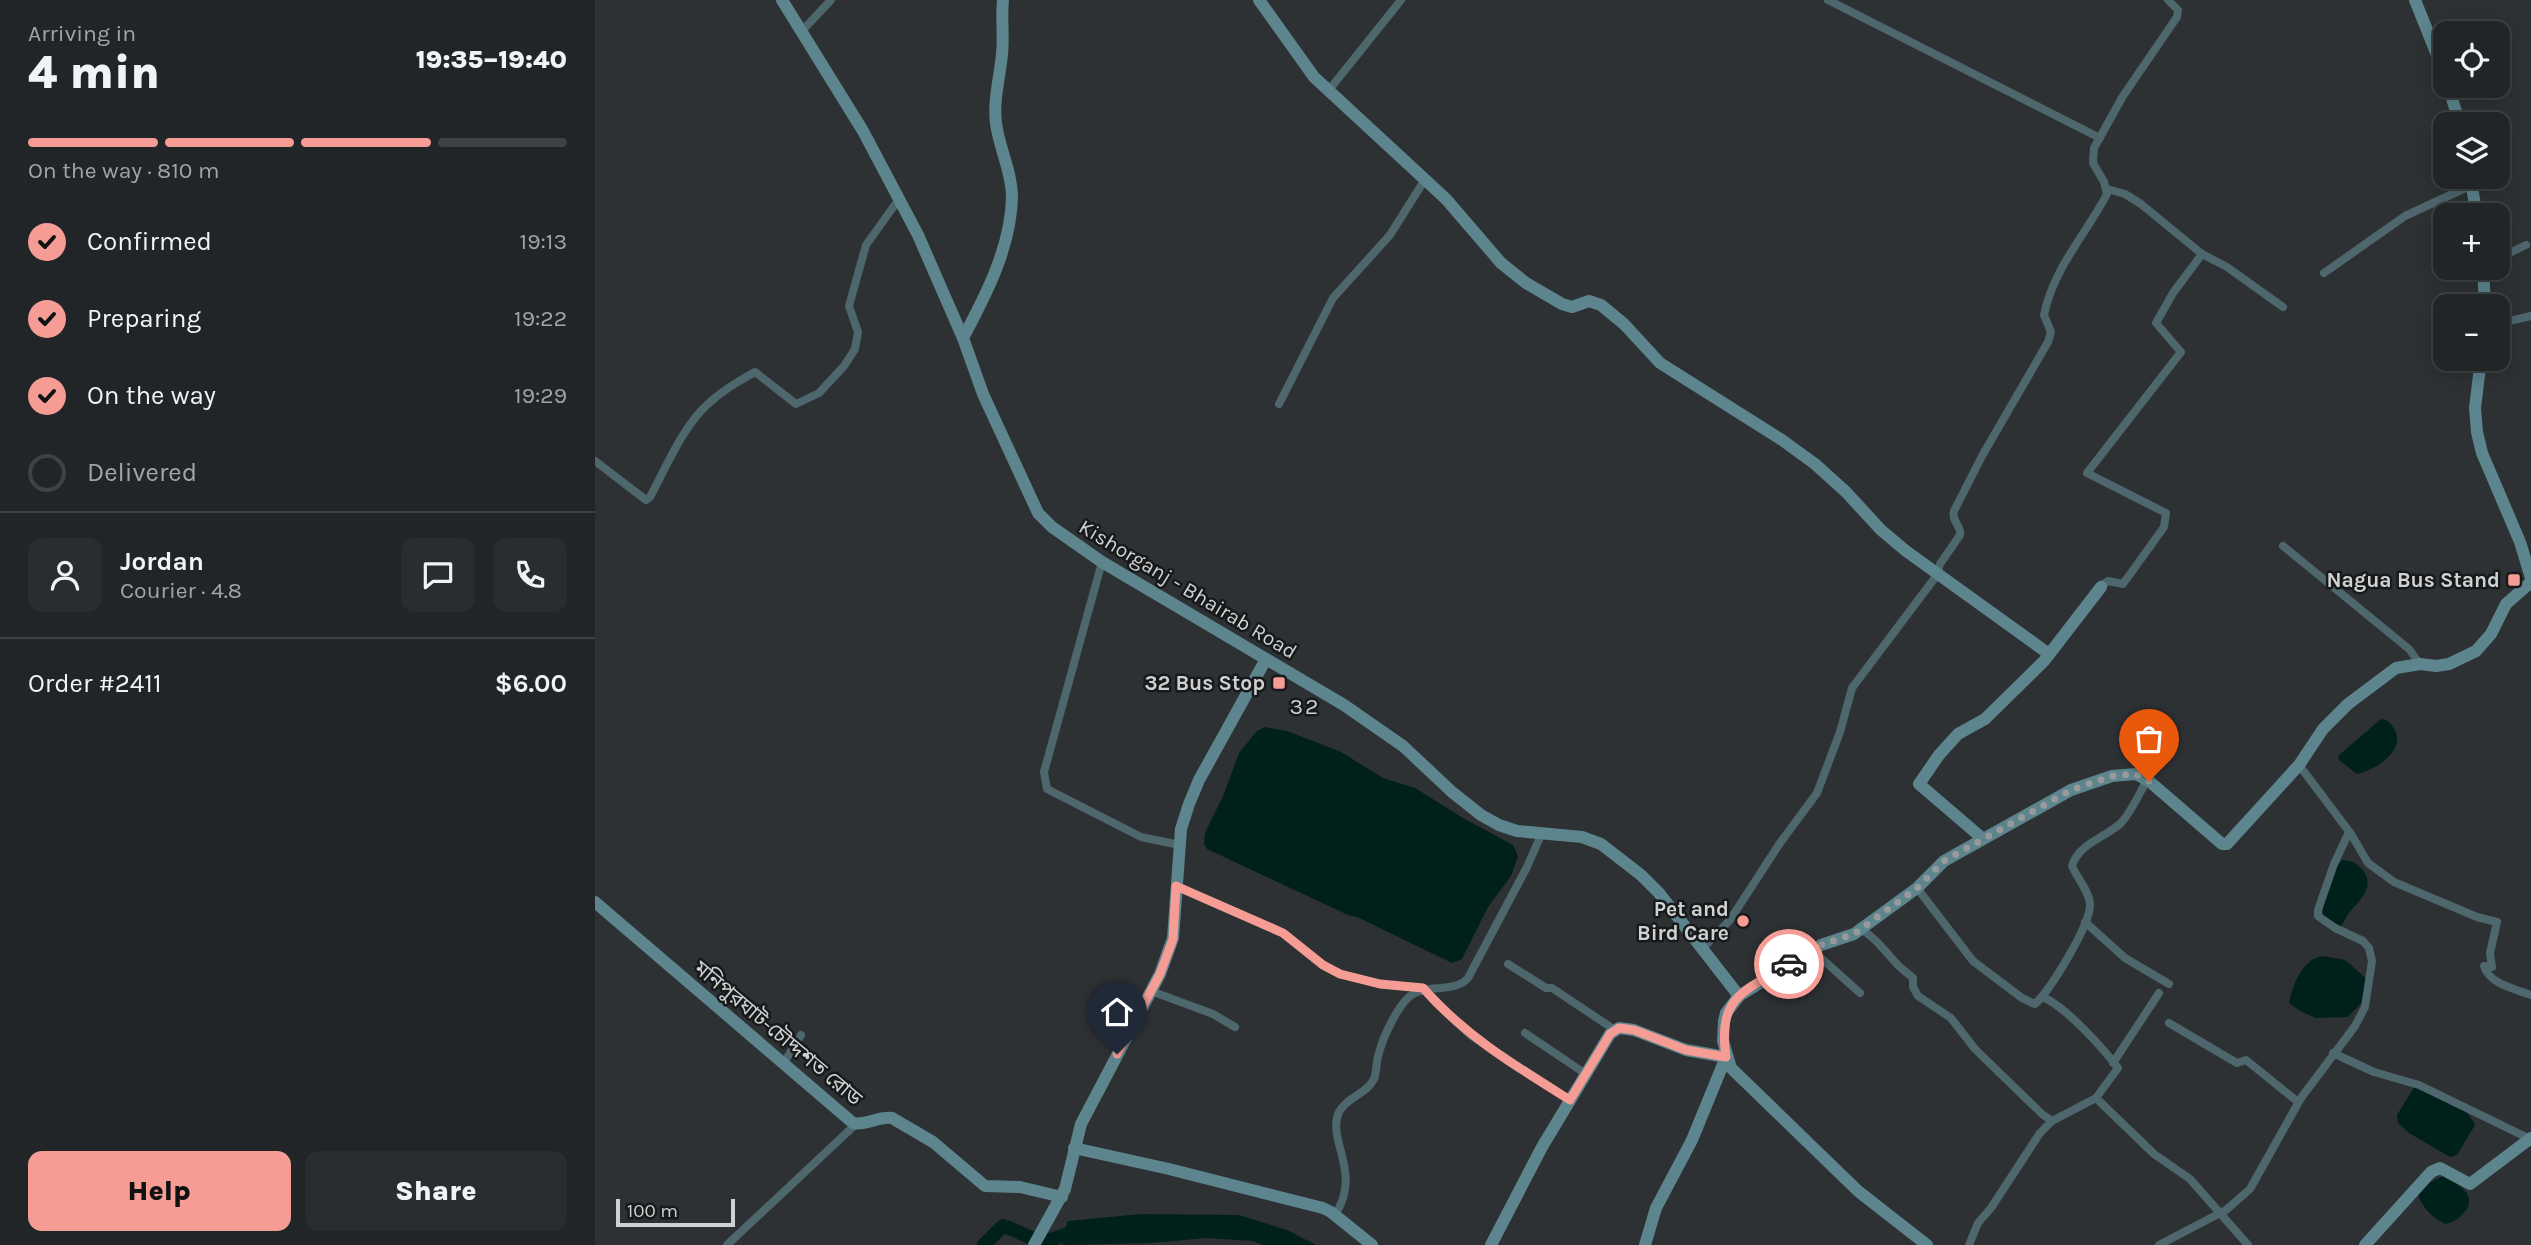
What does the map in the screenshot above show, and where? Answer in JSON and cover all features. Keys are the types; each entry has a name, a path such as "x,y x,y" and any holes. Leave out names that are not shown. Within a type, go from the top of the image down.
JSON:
{"street":[{"name":"Kishorganj - Bhairab Road","path":"782,0 863,131 924,247 963,338 983,394 1038,513 1052,527 1102,562 1344,705 1403,746 1481,815 1499,825 1541,835 1582,837 1601,844 1650,884 1739,996"},
{"path":"801,32 831,0"},
{"path":"963,338 994,276 1010,220 1011,187 996,123 996,95 1003,49 1000,22 1003,0"},
{"path":"1259,0 1314,77 1446,199 1501,263 1526,283 1567,306 1576,307 1589,301 1601,305 1625,324 1668,369 1758,424 1815,464 1846,492 1881,530 1937,575 2049,654"},
{"path":"1329,90 1401,0"},
{"path":"1828,0 2099,138"},
{"path":"2168,0 2179,14 2123,96 2099,138 2092,158 2098,175 2107,189 2125,194 2141,204 2202,254 2227,267 2283,307"},
{"path":"2415,0 2433,45"},
{"path":"1279,404 1333,298 1390,235 1424,181"},
{"path":"1703,948 1730,920 1817,793 1840,732 1852,688 1937,575 1940,564 1960,533 1954,519 1954,511 1982,456 2048,342 2051,332 2044,315 2051,292 2107,189"},
{"path":"2324,273 2405,216 2456,189"},
{"path":"595,461 646,500 688,429 707,405 730,386 755,372 796,404 819,393 844,366 855,349 858,332 849,306 866,245 899,199"},
{"path":"2510,253 2526,245"},
{"path":"1982,838 1919,784 1938,755 1958,734 1985,719 2049,654 2102,585 2108,581 2123,584 2164,527 2166,513 2087,472 2181,352 2156,323 2173,293 2202,254"},
{"path":"2510,321 2531,316"},
{"path":"1927,1245 1858,1191 1743,1082 1726,1057 1723,1041 1726,1013 1739,996 1812,950 1854,934 1888,912 1944,861 2071,790 2101,778 2136,774 2147,780 2224,845 2299,765 2323,729 2348,704 2396,668 2420,664 2449,664 2476,651 2491,634 2506,604 2531,580 2520,542 2482,453 2475,408 2480,371"},
{"path":"2283,546 2409,649 2420,664"},
{"path":"1102,562 1044,772 1044,785 1121,829 1141,837 1180,845"},
{"path":"1034,1245 1059,1201 1081,1124 1151,991 1173,939 1181,829 1199,780 1266,659"},
{"path":"2299,765 2349,832 2368,863 2393,882 2477,917 2497,922 2490,953 2492,967 2484,966 2486,972 2493,980 2531,995"},
{"path":"1917,888 1973,961 2028,1002 2035,1004 2043,997 2072,950 2090,905 2072,866 2074,858 2090,842 2123,821 2147,780"},
{"path":"2159,1245 2220,1213 2250,1189 2298,1102 2355,1026 2365,1007 2372,961 2369,948 2363,940 2335,928 2318,916 2322,894 2349,832"},
{"path":"1176,886 1283,933 1323,965 1340,974 1380,984 1423,988 1460,984 1468,978 1541,835"},
{"name":"মনিপুরঘাট-চৌদ্দশত রোড","path":"595,902 815,1093 856,1124 884,1117 892,1118 933,1142 985,1186 1020,1187 1059,1201"},
{"path":"2085,922 2125,958 2169,984"},
{"path":"1859,929 1872,935 1899,967 1913,978 1913,988 1918,996 1951,1018 1975,1049 2052,1121"},
{"path":"1812,950 1860,993"},
{"path":"1508,964 1546,988 1552,988 1615,1030"},
{"path":"1423,988 1440,1008 1470,1035 1570,1100"},
{"path":"1335,1215 1345,1193 1346,1169 1337,1126 1339,1112 1348,1101 1373,1082 1378,1053 1389,1027 1408,998 1423,988"},
{"path":"1151,991 1213,1014 1235,1027"},
{"path":"2113,1063 2159,993"},
{"path":"1969,1245 1978,1223 1991,1208 2032,1144 2052,1121 2096,1098 2118,1068 2073,1019 2053,1001 2043,997"},
{"path":"2169,1023 2237,1063 2246,1060 2298,1102"},
{"path":"1492,1245 1530,1169 1585,1074 1615,1030 1634,1030 1686,1050 1726,1057"},
{"path":"1525,1033 1585,1074"},
{"path":"783,1064 801,1035"},
{"path":"2333,1053 2375,1072 2419,1084 2531,1138 2470,1184 2440,1168 2431,1172 2365,1245"},
{"path":"1645,1245 1656,1208 1692,1140 1726,1057"},
{"path":"2096,1098 2154,1154 2190,1179 2248,1245"},
{"path":"727,1245 856,1124"},
{"path":"1074,1149 1323,1208 1372,1245"}],"shaded area":[{"path":"2381,719 2390,723 2397,737 2393,751 2380,764 2357,774 2339,760 2338,756"},
{"path":"1265,727 1287,731 1341,752 1383,778 1415,788 1513,845 1518,856 1511,876 1488,907 1462,959 1452,963 1207,849 1204,844 1205,833 1239,753 1257,731"},
{"path":"2342,860 2351,861 2360,867 2368,882 2365,893 2340,927 2323,916 2323,909 2331,879"},
{"path":"2323,956 2345,960 2367,979 2363,1001 2348,1017 2316,1018 2289,1003 2304,967"},
{"path":"2415,1086 2458,1106 2471,1118 2475,1125 2457,1155 2450,1157 2409,1133 2398,1123 2397,1115"},
{"path":"2443,1176 2460,1186 2469,1199 2463,1215 2446,1224 2429,1212 2418,1194 2427,1184"},
{"path":"1141,1214 1239,1215 1287,1230 1316,1245 1263,1245 1253,1241 1206,1238 1151,1243 1063,1245 1063,1234 1068,1221"}],"waterway":[{"path":"984,1245 1003,1226 1041,1241 1081,1232"}],"way so far":[{"path":"1789,964 1821,945 1854,934 1888,912 1944,861 2071,790 2112,776 2136,774 2149,781"}],"place":[{"name":"Nagua Bus Stand","path":"2514,580"},
{"name":"32 Bus Stop","path":"1279,683"},
{"name":"Pet and Bird Care","path":"1743,921"}],"district":[{"name":"32","path":"1305,706"}],"route":[{"path":"1117,1054 1160,974 1173,939 1176,886 1283,933 1332,971 1380,984 1423,988 1440,1008 1470,1035 1570,1100 1615,1029 1634,1030 1686,1050 1726,1057 1723,1041 1726,1013 1739,996 1789,964"}]}
